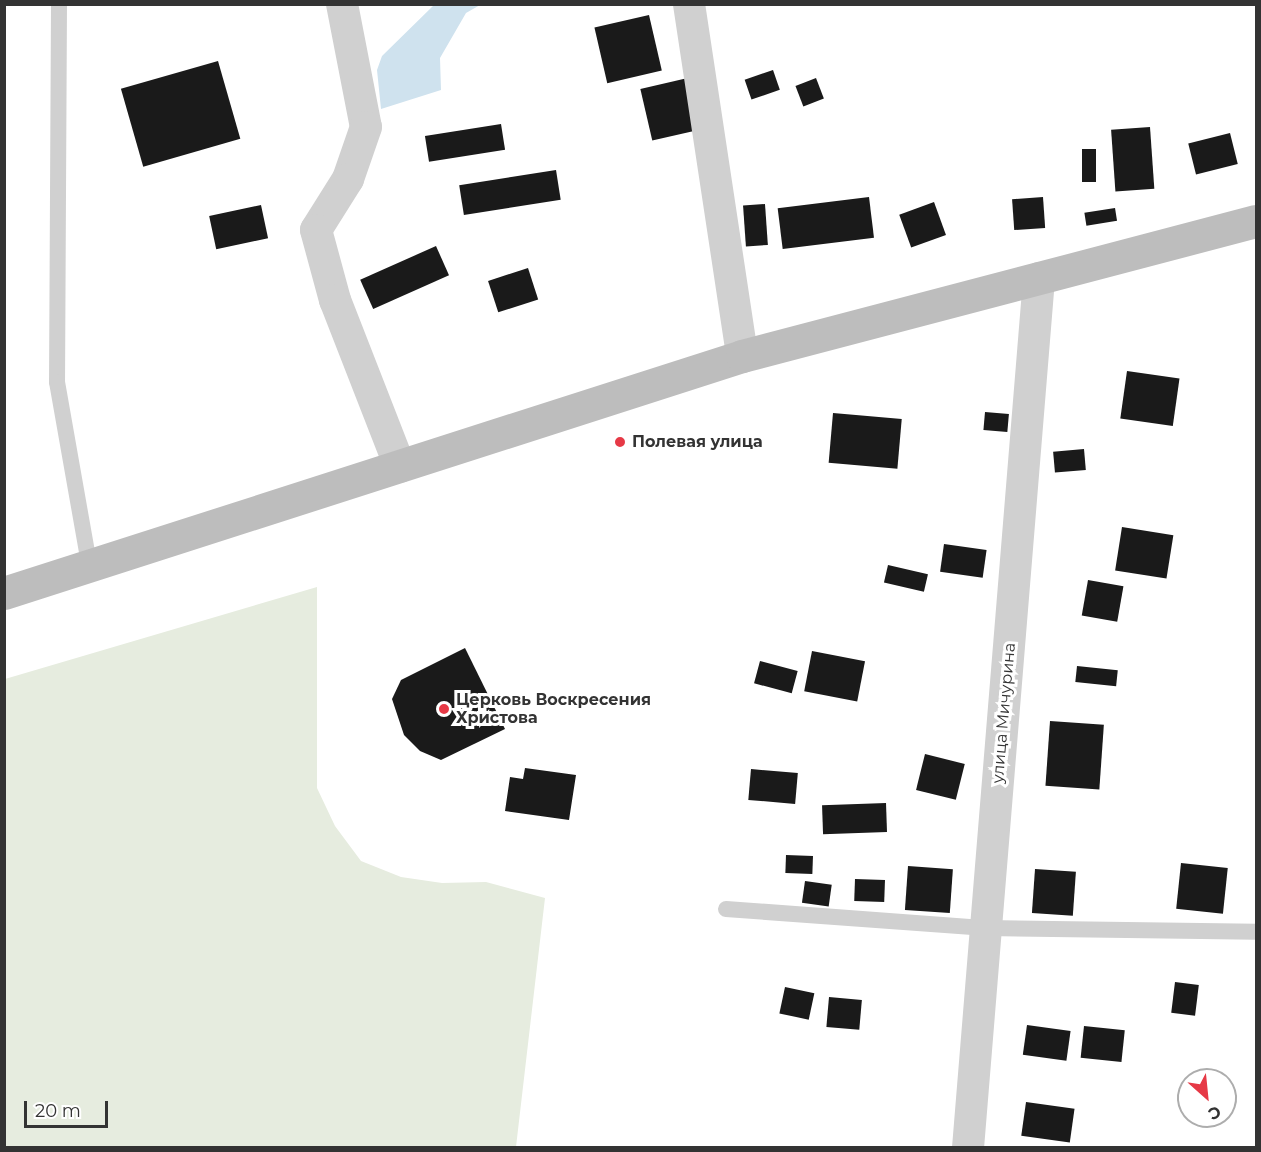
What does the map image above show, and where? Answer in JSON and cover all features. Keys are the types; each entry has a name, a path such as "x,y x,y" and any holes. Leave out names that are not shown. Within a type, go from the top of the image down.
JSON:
{"street":[{"path":"342,4 366,127 348,179 316,230 335,300 400,467"},
{"path":"689,4 742,356"},
{"path":"4,593 89,563 400,467 742,356 1257,221"},
{"name":"улица Мичурина","path":"968,1148 1039,278"}],"lane":[{"path":"59,4 57,382 89,563"},
{"path":"726,909 986,928 1257,932"}],"shaded area":[{"path":"317,587 317,788 335,826 361,861 401,877 442,883 486,882 545,898 516,1147 5,1147 5,679"}],"water":[{"path":"434,5 480,5 466,13 440,58 441,90 381,109 377,70 382,56"}],"building":[{"path":"649,15 662,71 607,83 594,28"},
{"path":"218,61 240,139 143,167 121,89"},
{"path":"773,70 780,90 751,100 745,80"},
{"path":"692,77 704,129 652,141 640,89"},
{"path":"816,78 824,99 803,106 795,86"},
{"path":"501,124 505,150 429,162 425,136"},
{"path":"1150,127 1154,189 1115,192 1111,130"},
{"path":"1230,133 1238,164 1196,174 1188,143"},
{"path":"1082,149 1096,149 1096,182 1082,182"},
{"path":"556,170 561,200 464,215 459,185"},
{"path":"869,197 874,238 783,249 778,208"},
{"path":"1043,197 1045,228 1014,230 1012,199"},
{"path":"934,202 946,235 911,248 899,215"},
{"path":"765,204 768,245 746,246 743,206"},
{"path":"261,205 268,238 216,249 209,216"},
{"path":"1115,208 1117,221 1086,226 1084,213"},
{"path":"436,246 449,275 373,309 360,280"},
{"path":"528,268 538,299 498,312 488,281"},
{"path":"1127,371 1179,378 1173,426 1120,419"},
{"path":"985,412 1009,414 1007,432 983,430"},
{"path":"833,413 902,419 897,469 829,463"},
{"path":"1084,449 1086,470 1055,473 1053,452"},
{"path":"1122,527 1173,535 1166,579 1115,570"},
{"path":"944,544 987,550 983,578 940,572"},
{"path":"888,565 928,574 924,592 884,583"},
{"path":"1088,580 1123,586 1117,622 1082,615"},
{"name":"Церковь Воскресения Христова","path":"465,648 505,729 441,760 420,751 404,735 392,699 401,680"},
{"path":"812,651 865,661 857,702 804,691"},
{"path":"760,661 798,671 792,693 754,683"},
{"path":"1077,666 1118,670 1116,686 1075,682"},
{"path":"1050,721 1104,725 1099,790 1045,786"},
{"path":"925,754 965,764 956,800 916,790"},
{"path":"525,768 576,775 569,820 505,811 510,777 523,779"},
{"path":"751,769 798,773 795,804 748,800"},
{"path":"886,803 887,832 823,834 822,805"},
{"path":"786,855 813,856 812,874 785,873"},
{"path":"1181,863 1228,868 1223,914 1176,909"},
{"path":"908,866 953,869 950,913 905,910"},
{"path":"1035,869 1076,872 1073,916 1032,913"},
{"path":"855,879 885,880 884,902 854,901"},
{"path":"805,881 832,885 829,907 802,903"},
{"path":"1175,982 1199,985 1195,1016 1171,1013"},
{"path":"785,987 814,993 809,1020 779,1013"},
{"path":"829,997 862,1000 859,1030 826,1027"},
{"path":"1027,1025 1071,1031 1066,1061 1023,1055"},
{"path":"1084,1026 1125,1030 1121,1062 1081,1058"},
{"path":"1026,1102 1075,1109 1070,1142 1021,1136"}],"place":[{"name":"Полевая улица","path":"620,442"},
{"name":"Церковь Воскресения Христова","path":"444,709"}]}
